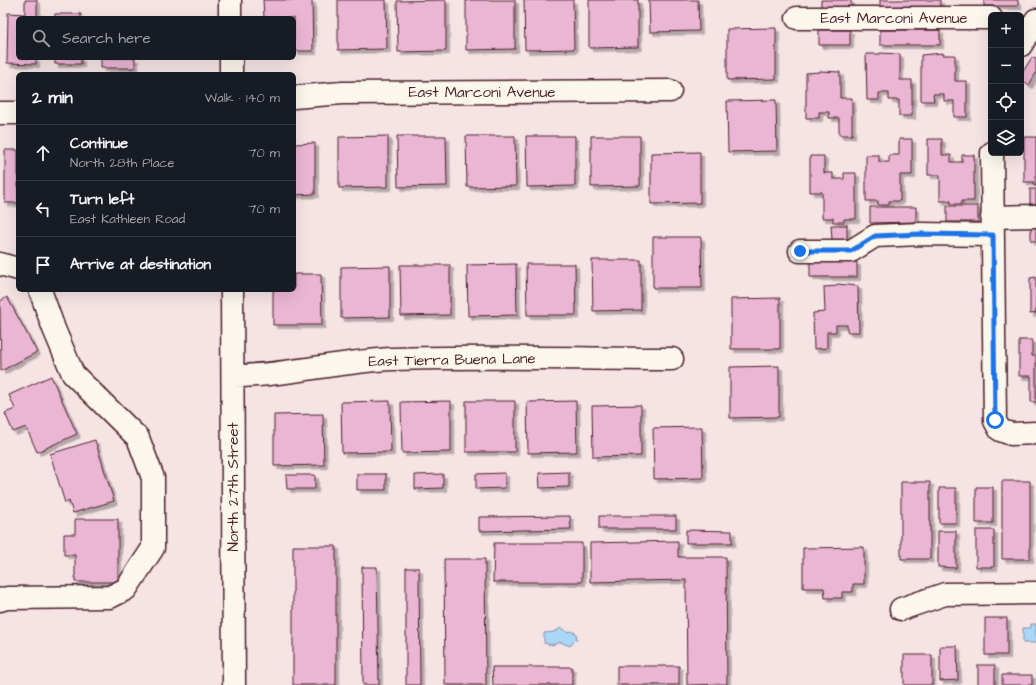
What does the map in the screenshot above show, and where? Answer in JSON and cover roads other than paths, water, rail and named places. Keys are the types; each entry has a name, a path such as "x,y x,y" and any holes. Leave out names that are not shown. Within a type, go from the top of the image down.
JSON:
{"street":[{"path":"230,0 230,16"},
{"name":"East Marconi Avenue","path":"797,18 988,18"},
{"path":"1024,18 1036,19 1024,40"},
{"path":"231,60 231,72"},
{"name":"East Marconi Avenue","path":"296,97 342,93 670,91"},
{"path":"0,113 16,113"},
{"path":"992,156 995,420 1000,430 1011,434 1036,433"},
{"path":"800,251 851,251 875,236 920,234 992,226 1036,216"},
{"path":"0,264 16,268"},
{"path":"0,600 7,598 110,597 126,589 153,548 153,478 138,438 73,374 54,330 41,292"},
{"name":"North 27th Street","path":"232,292 234,685"},
{"name":"East Tierra Buena Lane","path":"233,376 257,376 327,365 391,359 672,359"},
{"path":"901,609 944,594 1036,593"}],"water":[{"path":"1031,624 1036,624 1036,643 1023,643 1023,628 1031,628"},
{"path":"561,628 567,632 571,631 576,633 577,639 570,646 560,642 552,645 544,643 544,633 554,632"}]}
